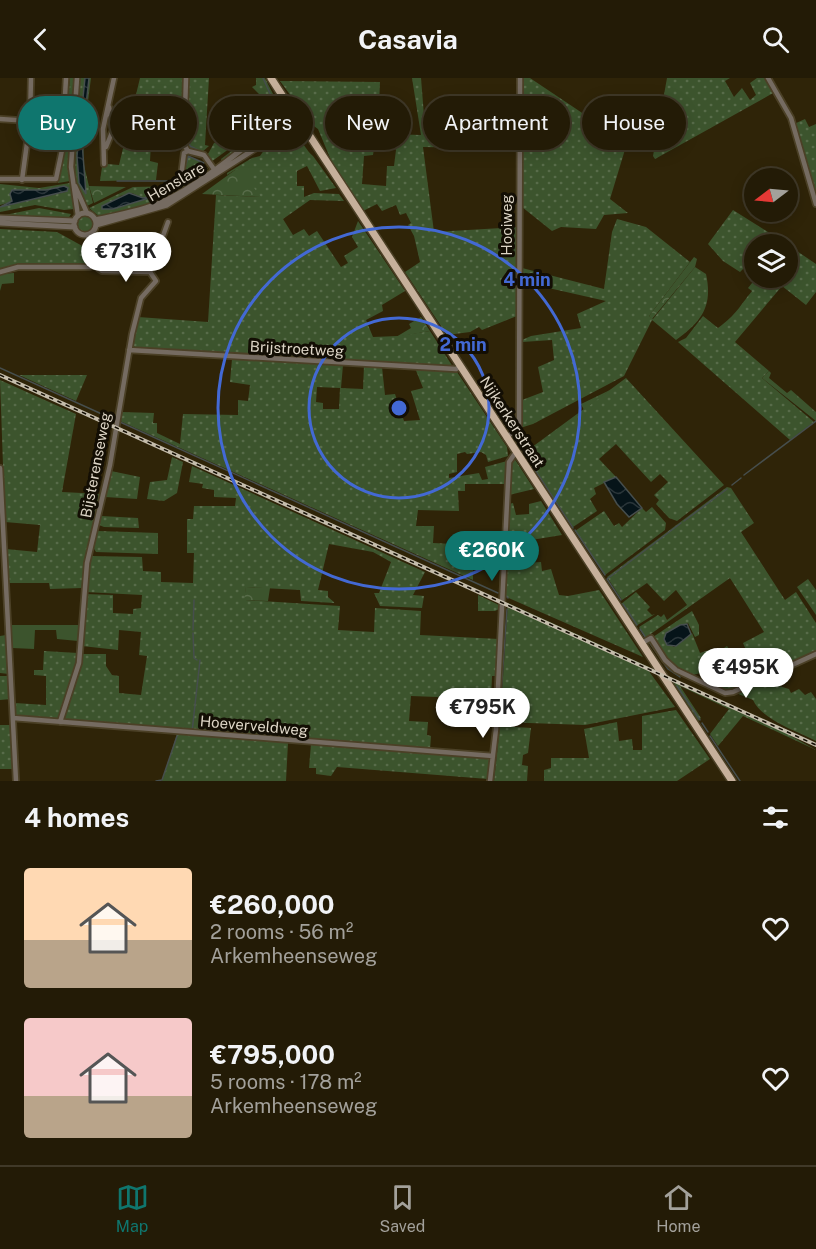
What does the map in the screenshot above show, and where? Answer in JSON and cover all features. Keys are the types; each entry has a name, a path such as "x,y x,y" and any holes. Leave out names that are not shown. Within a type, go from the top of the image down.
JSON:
{"main road":[{"path":"271,78 283,96"},
{"name":"Nijkerkerstraat","path":"313,141 642,643 681,707 732,781"}],"street":[{"path":"31,78 31,96"},
{"path":"64,96 66,78"},
{"path":"76,96 77,78"},
{"path":"106,147 103,129 114,78"},
{"path":"186,78 184,145 188,151 204,155 215,171"},
{"name":"Hooiweg","path":"506,438 519,426 520,78"},
{"path":"768,78 791,118 816,204"},
{"path":"104,164 106,147 113,130 108,105"},
{"path":"0,119 18,120"},
{"path":"22,180 26,150"},
{"path":"0,179 56,179 62,150"},
{"path":"73,180 87,213 96,222 94,230 87,235 80,234 76,221 73,180 74,150"},
{"name":"Henslare","path":"96,222 154,210 185,195 241,150"},
{"name":"Henslare","path":"215,171 250,150"},
{"path":"182,177 184,153 188,151"},
{"path":"0,223 76,221 87,213"},
{"path":"0,218 76,221"},
{"name":"Bijsterenseweg","path":"60,722 79,663 87,563 110,465 129,350 140,302 156,280 150,272 168,222"},
{"path":"87,235 93,265 102,271 150,272"},
{"path":"0,272 18,267 87,268 93,265"},
{"name":"Brijstroetweg","path":"129,350 351,364 456,369 462,366"},
{"path":"490,781 509,462 516,452"},
{"path":"0,468 16,781"},
{"name":"Nijkerkerstraat","path":"642,643 651,638 667,662 676,670 729,693 816,654"},
{"name":"Hoeverveldweg","path":"13,718 493,756"}],"green space":[{"path":"70,78 76,78 74,96 68,96"},
{"path":"80,78 91,78 89,96 78,96"},
{"path":"140,78 185,78 183,96 151,94 150,96 136,96"},
{"path":"188,78 209,78 205,145 209,146 201,153 191,150 197,150 197,96 187,96"},
{"path":"256,78 265,78 274,96 261,96 252,87 256,85"},
{"path":"412,78 421,78 423,150 434,232 517,227 517,316 482,330 479,327 470,332 447,335 405,272 420,262 414,236 408,225 411,223 406,213 400,215 396,205 382,211 377,204 363,211 333,165 327,150 374,150 373,155 364,156 362,184 386,186 387,166 394,166 396,150 411,150 411,135 421,135"},
{"path":"523,78 530,78 557,96 523,96"},
{"path":"667,78 730,78 725,81 734,97 742,88 750,100 756,95 750,83 757,78 767,78 775,92 686,142 686,96 664,96"},
{"path":"280,81 380,82 379,96 325,96 325,146 318,129 313,125 313,96 291,96"},
{"path":"570,105 582,113 582,150 625,150 610,199 628,213 604,215 596,229 561,227 552,231 522,207 523,150 570,150"},
{"path":"805,119 809,127 816,124 816,199 794,124"},
{"path":"71,150 70,181 58,183 65,151"},
{"path":"76,150 84,150 83,161 93,203 87,206 75,181"},
{"path":"123,150 151,150 150,161 158,163 156,180 100,181 102,167 107,164 119,165"},
{"path":"210,150 228,150 211,162 208,154"},
{"path":"233,150 237,150 222,162 221,159"},
{"path":"244,150 250,150 226,165"},
{"path":"265,150 307,150 313,156 336,188 320,191 307,166 297,171 297,186 304,186 304,197 314,193 339,194 344,201 310,200 283,219 293,235 304,229 309,236 317,231 341,267 348,263 344,256 358,247 352,237 358,221 405,291 382,305 383,311 366,320 373,337 430,331 453,367 135,348 133,344 138,317 208,322 216,195 260,197 235,170 227,175 227,173 252,158 260,156"},
{"path":"654,150 671,150 655,159"},
{"path":"187,157 203,164 185,177"},
{"path":"208,168 189,187 143,207 100,217 89,208 133,187 181,186","holes":["132,193 143,198 159,195 113,209 120,196"]},
{"path":"251,169 251,184 261,197 202,194 235,170"},
{"path":"70,183 74,209 64,210 35,205 0,212 0,207 66,192 67,187 46,190 12,190 11,202 0,205 0,184 39,188"},
{"path":"89,186 126,187 94,203"},
{"path":"39,208 71,214 68,219 0,216"},
{"path":"733,210 744,217 744,222 752,222 771,234 744,234 744,268 740,272 723,261 708,244"},
{"path":"82,216 88,216 93,224 91,230 82,232 77,227 77,221"},
{"path":"617,219 646,227 690,262 649,316 653,319 695,267 706,274 708,285 708,295 703,312 693,326 676,340 652,320 624,376 533,424 520,428 522,400 543,392 538,367 554,360 552,340 522,342 522,340 531,336 581,328 577,314 606,301 522,282 522,268 604,289 612,232"},
{"path":"0,229 57,232 86,248 90,261 85,265 17,264 0,269"},
{"path":"798,252 816,264 816,292 806,305 785,288 798,288"},
{"path":"694,257 697,259 695,267 652,319 649,316"},
{"path":"14,273 14,283 2,284 0,291 0,274"},
{"path":"748,288 780,288 735,342 769,371 762,378 814,422 790,440 678,342 686,338 703,316 718,328 737,310 752,291"},
{"path":"421,317 430,331 396,337 411,328 409,324"},
{"path":"232,359 343,365 341,388 363,389 364,366 382,367 385,395 395,394 404,421 420,420 411,391 423,388 415,368 457,372 507,447 508,456 488,462 486,455 481,452 457,454 457,472 449,474 449,478 479,473 482,480 488,479 485,467 507,461 506,484 465,484 465,491 458,491 459,511 418,510 416,526 434,526 433,543 473,545 473,580 120,421 122,412 154,413 153,423 157,423 157,433 180,444 183,414 238,415 238,400 248,401 250,385 230,382","holes":["317,387 340,388 339,409 323,409 323,403 316,402"]},
{"path":"769,371 771,373 769,378 787,393 791,390 816,412 816,421 762,378"},
{"path":"19,375 87,375 76,401"},
{"path":"626,378 724,485 677,521 669,518 656,504 659,500 654,495 668,482 660,474 651,482 616,444 599,459 616,477 594,488 596,494 590,499 597,511 573,527 524,453"},
{"path":"0,380 76,414 62,492 102,494 82,588 50,589 49,583 8,583 6,549 37,552 40,525 5,522"},
{"path":"610,390 584,410 581,404"},
{"path":"172,457 183,462 177,493 164,501 147,499 150,482 167,480"},
{"path":"514,458 534,489 509,495 511,462"},
{"path":"192,466 425,572 413,595 424,596 422,608 380,606 374,593 379,593 391,562 373,552 329,544 318,590 328,591 328,597 335,603 301,601 300,590 246,587 245,600 340,606 338,630 374,632 375,608 421,611 420,635 499,639 497,676 492,676 491,699 411,696 409,721 428,722 427,735 431,736 430,750 63,721 76,684 81,654 106,654 106,666 112,675 119,676 119,693 141,695 147,656 139,655 141,632 119,630 118,650 82,646 85,594 113,595 113,613 133,614 133,609 141,608 142,595 85,592 91,556 142,557 143,571 161,572 161,582 193,583 194,553 187,553 187,519 193,519 194,506 235,506 236,498 214,497 214,490 202,488 203,484 189,482"},
{"path":"111,471 140,477 137,499 105,497"},
{"path":"727,487 731,488 754,523 741,532 785,600 796,592 816,623 816,652 728,692 696,679 716,668 722,660 724,648 727,646 734,657 746,650 743,643 764,632 730,578 645,638 639,627 658,615 661,617 664,614 667,620 687,605 676,590 664,601 647,583 622,600 607,577"},
{"path":"541,501 562,535 507,544 509,504 513,503 516,515 529,514 529,504"},
{"path":"652,507 666,523 665,530 605,575 575,531 604,511 614,526 619,523 622,527 642,508 646,512"},
{"path":"101,516 138,518 139,528 104,527 99,525"},
{"path":"98,531 158,533 158,554 96,552 93,547"},
{"path":"541,562 542,571 551,569 559,595 568,596 599,590 643,657 504,596 506,564"},
{"path":"808,579 816,590 816,615 797,587"},
{"path":"246,587 270,588 268,601 244,600"},
{"path":"636,592 650,607 647,610 652,615 655,614 636,626 621,604"},
{"path":"478,595 499,605 499,609 478,611"},
{"path":"508,603 649,667 648,670 675,707 585,725 500,722"},
{"path":"692,611 699,625 699,635 695,637 688,623 668,632 665,642 674,647 692,633 700,653 712,649 717,662 708,671 693,675 670,663 653,637"},
{"path":"11,625 78,625 78,641 57,639 56,630 35,630 34,649 12,648"},
{"path":"6,635 9,674 0,673 0,636"},
{"path":"44,651 78,653 71,686 58,720 16,716 15,703 46,705 46,676 34,675 34,670 43,670"},
{"path":"773,675 779,686 789,689 791,693 799,689 805,695 811,692 816,699 816,741 771,719 757,707 753,700 736,693"},
{"path":"0,676 10,676 11,699 0,700"},
{"path":"672,680 777,728 816,750 743,716 718,746 710,734 729,709 680,686 701,718 698,721"},
{"path":"676,710 710,759 677,781 544,781 544,770 551,768 551,758 589,758 584,729 617,722 619,741 632,739 633,750 642,750 642,716"},
{"path":"0,725 11,725 14,769 0,769"},
{"path":"500,726 531,728 528,753 523,755 522,765 528,766 527,781 494,781"},
{"path":"177,734 288,743 286,781 162,781"},
{"path":"311,744 485,757 490,758 488,779 337,767 331,776 316,774 316,768 309,768"}],"water":[{"path":"85,78 89,78 87,96 83,96"},
{"path":"78,150 83,150 86,194 79,183"},
{"path":"64,186 68,188 67,191 0,207 12,201 10,194 12,190 46,190"},
{"path":"129,193 143,198 159,195 113,209 102,209 102,206"},
{"path":"616,477 642,508 629,517 617,504 604,482"},
{"path":"687,624 691,634 676,646 667,645 664,639 666,633 680,625"}],"waterway":[{"path":"263,78 271,96"},
{"path":"518,78 518,96"},
{"path":"517,150 517,200"},
{"path":"117,181 178,181 204,163 188,156 186,165"},
{"path":"517,204 517,332"},
{"path":"0,368 115,420"},
{"path":"509,430 516,424 517,403"},
{"path":"744,475 816,421"},
{"path":"120,422 498,593"},
{"path":"524,453 573,528"},
{"path":"732,485 741,478"},
{"path":"684,521 727,489"},
{"path":"607,579 681,523"},
{"path":"575,530 605,575"},
{"path":"607,579 621,600"},
{"path":"193,630 194,600"},
{"path":"623,604 637,625"},
{"path":"499,722 507,609"},
{"path":"640,629 646,638"},
{"path":"193,633 194,658 197,660"},
{"path":"649,642 668,669 680,677"},
{"path":"192,732 200,660"},
{"path":"677,686 700,720"},
{"path":"702,723 708,732"},
{"path":"493,781 499,727"},
{"path":"156,781 162,780 177,736"},
{"path":"710,736 740,781"}],"railway":[{"path":"0,375 816,745"}]}
